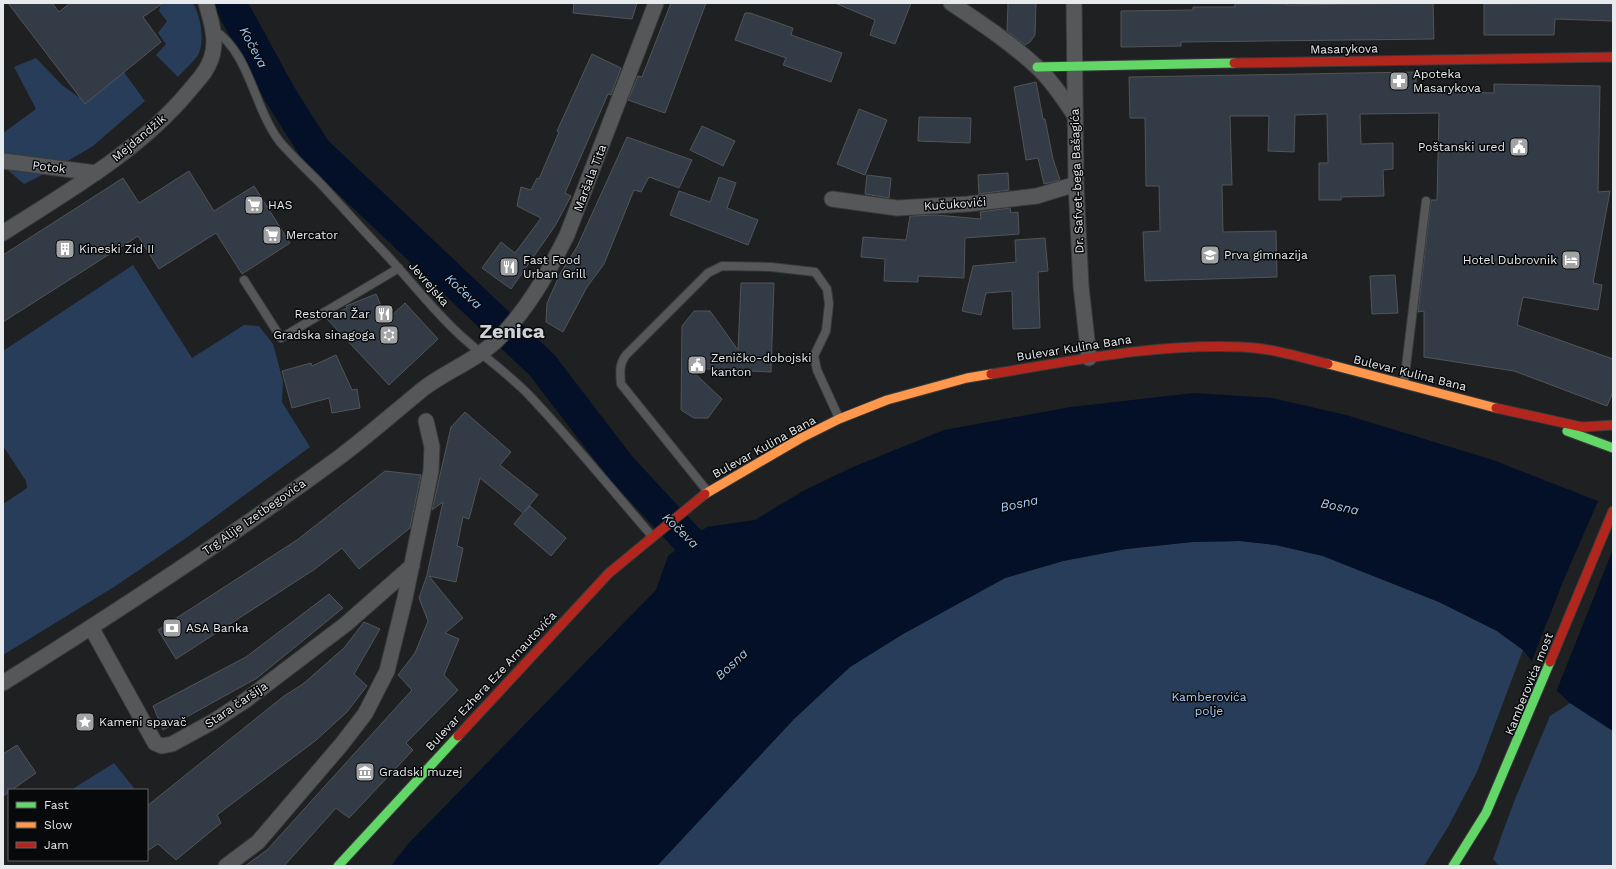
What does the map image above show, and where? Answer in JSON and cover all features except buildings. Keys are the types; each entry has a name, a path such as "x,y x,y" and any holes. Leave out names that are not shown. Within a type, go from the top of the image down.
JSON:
{"street":[{"name":"Mejdandžik","path":"3,232 96,173 137,142 163,119 200,78 211,59 214,45 214,30 206,3"},
{"name":"Maršala Tita","path":"497,340 521,312 551,267 567,235 656,3"},
{"path":"951,3 1000,36 1037,67 1057,90 1075,116"},
{"name":"Dr. Safvet-bega Bašagića","path":"1074,3 1076,184 1081,286 1089,358"},
{"name":"Masarykova","path":"1037,67 1074,64 1613,57"},
{"name":"Potok","path":"3,161 96,173"},
{"name":"Kučukovići","path":"832,199 897,208 968,204 1037,196 1076,184"},
{"name":"Trg Alije Izetbegovića","path":"3,683 92,628 252,520 336,460 431,383 482,354 497,340"},
{"name":"Bulevar Kulina Bana","path":"652,536 708,492 801,438 839,419 887,400 967,378 1089,358 1168,348 1242,347 1276,351 1532,417 1582,427 1613,424"},
{"name":"Bulevar Kulina Bana","path":"1532,417 1613,448"},
{"path":"226,866 258,842 365,714 387,671 395,644 431,471 432,447 426,421"},
{"name":"Kamberovića most","path":"1454,864 1486,813 1502,779 1613,511"},
{"name":"Bulevar Ezhera Eze Arnautovića","path":"338,866 609,573 652,536"},
{"name":"Stara čaršija","path":"92,628 155,743 162,746 172,744 214,721 246,700 346,624 412,566"}],"lane":[{"name":"Jevrejska","path":"214,30 222,35 230,44 250,80 266,120 276,137 295,160 317,181 399,268 430,305 482,354 526,392 652,536"},
{"path":"1404,384 1426,201"},
{"path":"708,492 621,384 619,372 622,360 626,355 708,273 722,266 771,266 814,272 827,289 829,304 826,331 814,356 817,370 839,419"},
{"path":"244,280 281,338 399,268"}],"green space":[{"path":"161,3 193,3 200,20 202,41 199,53 178,77 156,55 166,44 158,33 167,21 159,11"},
{"path":"36,58 62,85 84,101 123,71 145,101 93,146 56,168 24,184 3,166 3,133 36,109 14,67"},
{"path":"133,265 192,358 244,325 259,326 273,344 283,381 282,402 310,447 189,536 114,587 3,655 3,504 27,488 26,481 3,446 3,351"},
{"name":"Kamberovića polje","path":"1240,541 1276,545 1323,556 1439,602 1497,631 1523,650 1477,772 1448,827 1424,866 657,866 794,719 850,667 903,634 1005,578 1063,561 1126,549 1192,542"},
{"path":"1570,703 1613,731 1613,866 1499,866 1493,859 1515,799 1550,716"},
{"path":"114,763 134,788 132,789 73,789"}],"water":[{"name":"Bosna","path":"1194,393 1272,398 1346,415 1493,460 1613,507 1613,731 1570,703 1554,688 1523,650 1497,631 1439,602 1323,556 1276,545 1240,541 1192,542 1126,549 1063,561 1005,578 903,634 850,667 794,719 657,866 391,866 408,844 656,590 668,556 707,527 755,520 803,491 853,467 944,430 1071,407"}],"pier":[{"path":"1599,499 1613,505 1613,549 1556,692 1531,663 1564,579"}],"waterway":[{"name":"Kočeva","path":"230,3 279,93 315,150 542,365 621,468 688,540 724,565"}],"traffic: fast":[{"path":"1037,67 1234,63"},
{"path":"1567,431 1613,448"},
{"path":"1453,866 1486,813 1550,662"},
{"path":"338,866 458,736"}],"traffic: slow":[{"path":"1328,364 1496,408"},
{"path":"705,494 801,438 839,419 887,400 967,378 991,374"}],"traffic: jam":[{"path":"1234,63 1613,57"},
{"path":"991,374 1115,354 1147,350 1210,346 1264,349 1328,364"},
{"path":"1496,408 1582,427 1613,425"},
{"path":"458,736 609,573 705,494"},
{"path":"1550,662 1613,511"}],"place":[{"name":"Apoteka Masarykova","path":"1399,81"},
{"name":"Poštanski ured","path":"1519,147"},
{"name":"HAS","path":"254,205"},
{"name":"Mercator","path":"272,235"},
{"name":"Kineski Zid II","path":"65,249"},
{"name":"Prva gimnazija","path":"1210,255"},
{"name":"Hotel Dubrovnik","path":"1571,260"},
{"name":"Fast Food Urban Grill","path":"509,267"},
{"name":"Restoran Žar","path":"384,314"},
{"name":"Gradska sinagoga","path":"389,335"},
{"name":"Zeničko-dobojski kanton","path":"697,365"},
{"name":"ASA Banka","path":"172,628"},
{"name":"Kameni spavač","path":"85,722"},
{"name":"Gradski muzej","path":"365,772"}],"district":[{"name":"Zenica","path":"512,331"}]}
